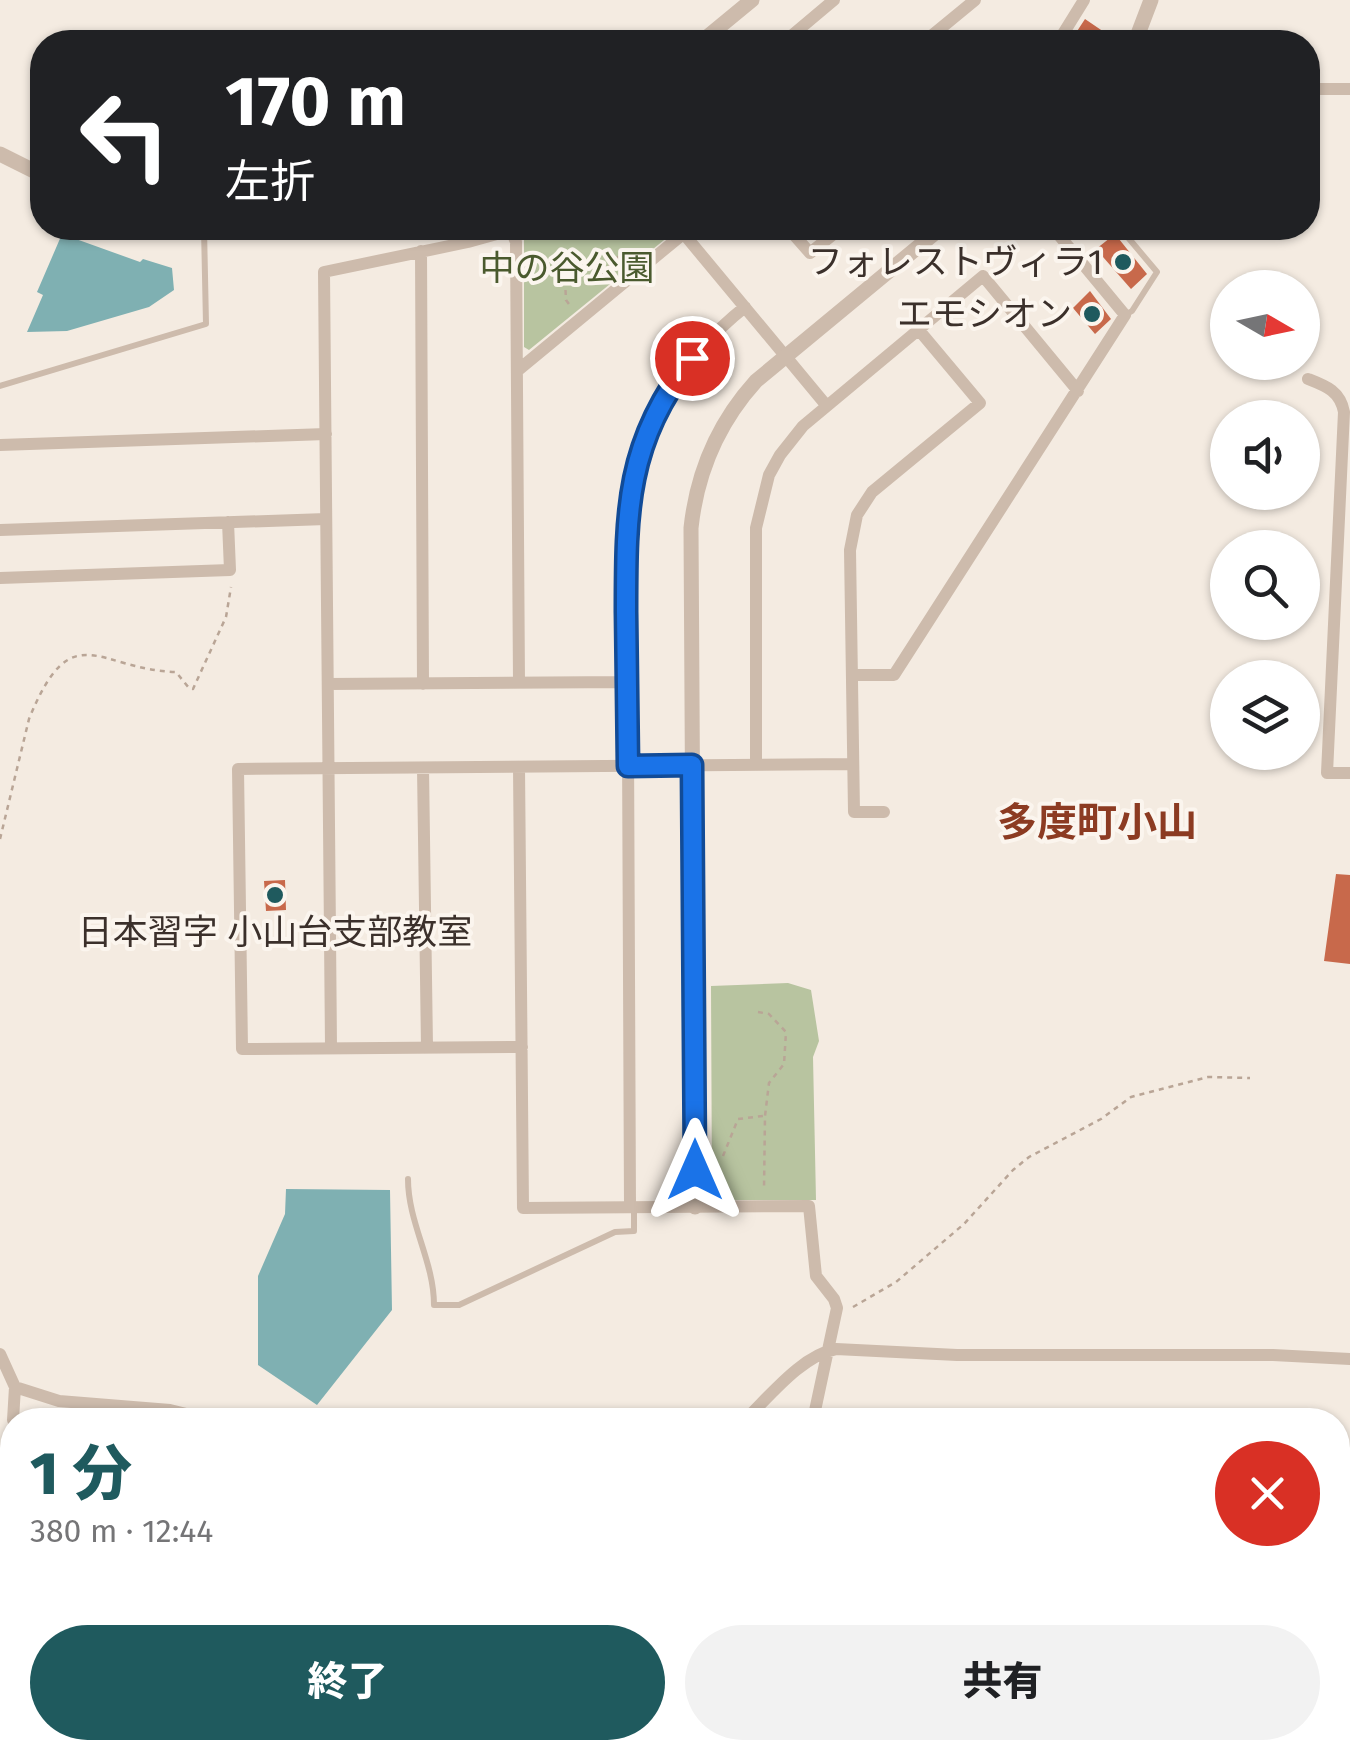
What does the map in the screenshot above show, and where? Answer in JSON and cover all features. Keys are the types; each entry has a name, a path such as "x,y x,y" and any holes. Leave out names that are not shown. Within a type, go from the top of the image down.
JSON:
{"street":[{"path":"716,30 752,0"},
{"path":"798,30 834,0"},
{"path":"939,30 975,0"},
{"path":"1065,30 1084,0"},
{"path":"1140,30 1151,0"},
{"path":"1320,89 1350,89"},
{"path":"0,154 30,169"},
{"path":"331,1047 324,272 465,240"},
{"path":"516,240 519,682"},
{"path":"517,371 669,240"},
{"path":"689,240 826,405"},
{"path":"799,240 810,253 826,240"},
{"path":"695,1207 693,504 706,459 730,414 756,381 926,240"},
{"path":"852,675 894,675 1124,315 1063,240"},
{"path":"421,251 424,684"},
{"path":"756,765 758,510 780,455 804,426 983,276 1078,391"},
{"path":"632,1207 627,514 639,458 656,413 704,342 745,307"},
{"path":"884,812 854,812 850,538 856,514 872,492 980,404 918,330"},
{"path":"1310,380 1334,391 1344,412 1326,773 1350,773"},
{"path":"0,445 326,434"},
{"path":"0,530 326,519"},
{"path":"0,578 230,570 228,522"},
{"path":"328,684 626,682"},
{"path":"522,1047 242,1049 238,769 852,764"},
{"path":"423,768 427,1047"},
{"path":"519,768 524,1208 809,1206 816,1276 837,1308 815,1408"},
{"path":"758,1408 797,1371 825,1351 836,1349 956,1356 1030,1353 1350,1359"},
{"path":"0,1354 16,1387 15,1408"},
{"path":"16,1387 59,1401 143,1408"},
{"path":"89,1404 89,1408"}],"lane":[{"path":"0,386 206,324 204,240"},
{"path":"1124,315 1132,311 1156,272 1130,240"},
{"path":"408,1178 410,1210 434,1280 434,1306 460,1305 615,1232 634,1231 632,1207"}],"path":[{"path":"574,313 566,300 565,282 592,284 625,250"},
{"path":"0,839 29,719 64,660 84,654 105,656 153,670 176,672 193,689 226,618 230,570"},
{"path":"758,1012 769,1014 786,1032 784,1064 769,1083 764,1206"},
{"path":"837,1308 856,1306 896,1282 964,1224 1013,1170 1101,1119 1130,1097 1208,1077 1250,1078"},
{"path":"723,1156 738,1118 765,1116"}],"green space":[{"name":"中の谷公園","path":"524,240 664,240 529,350 524,347"},
{"path":"788,983 811,990 819,1041 813,1057 816,1200 716,1200 712,1194 711,986"}],"water":[{"path":"59,240 79,240 140,262 143,259 172,268 174,290 149,307 67,331 27,332 43,295 37,292"},
{"path":"286,1189 390,1190 392,1310 317,1405 258,1365 258,1276 285,1214"}],"building":[{"path":"1085,19 1101,30 1078,30"},
{"name":"フォレストヴィラ1","path":"1107,240 1120,240 1147,274 1131,289 1096,249"},
{"name":"エモシオン","path":"1090,291 1111,319 1095,334 1073,308"},
{"path":"1336,874 1350,875 1350,964 1324,961"},
{"name":"日本習字 小山台支部教室","path":"285,880 286,910 266,911 264,881"}],"place":[{"name":"フォレストヴィラ1","path":"1123,262"},
{"name":"エモシオン","path":"1092,314"},
{"name":"日本習字 小山台支部教室","path":"275,895"}],"district":[{"name":"多度町小山","path":"1097,823"}],"route":[{"path":"692,358 656,413 632,483 626,531 626,682 628,766 692,765 695,1170"}]}
